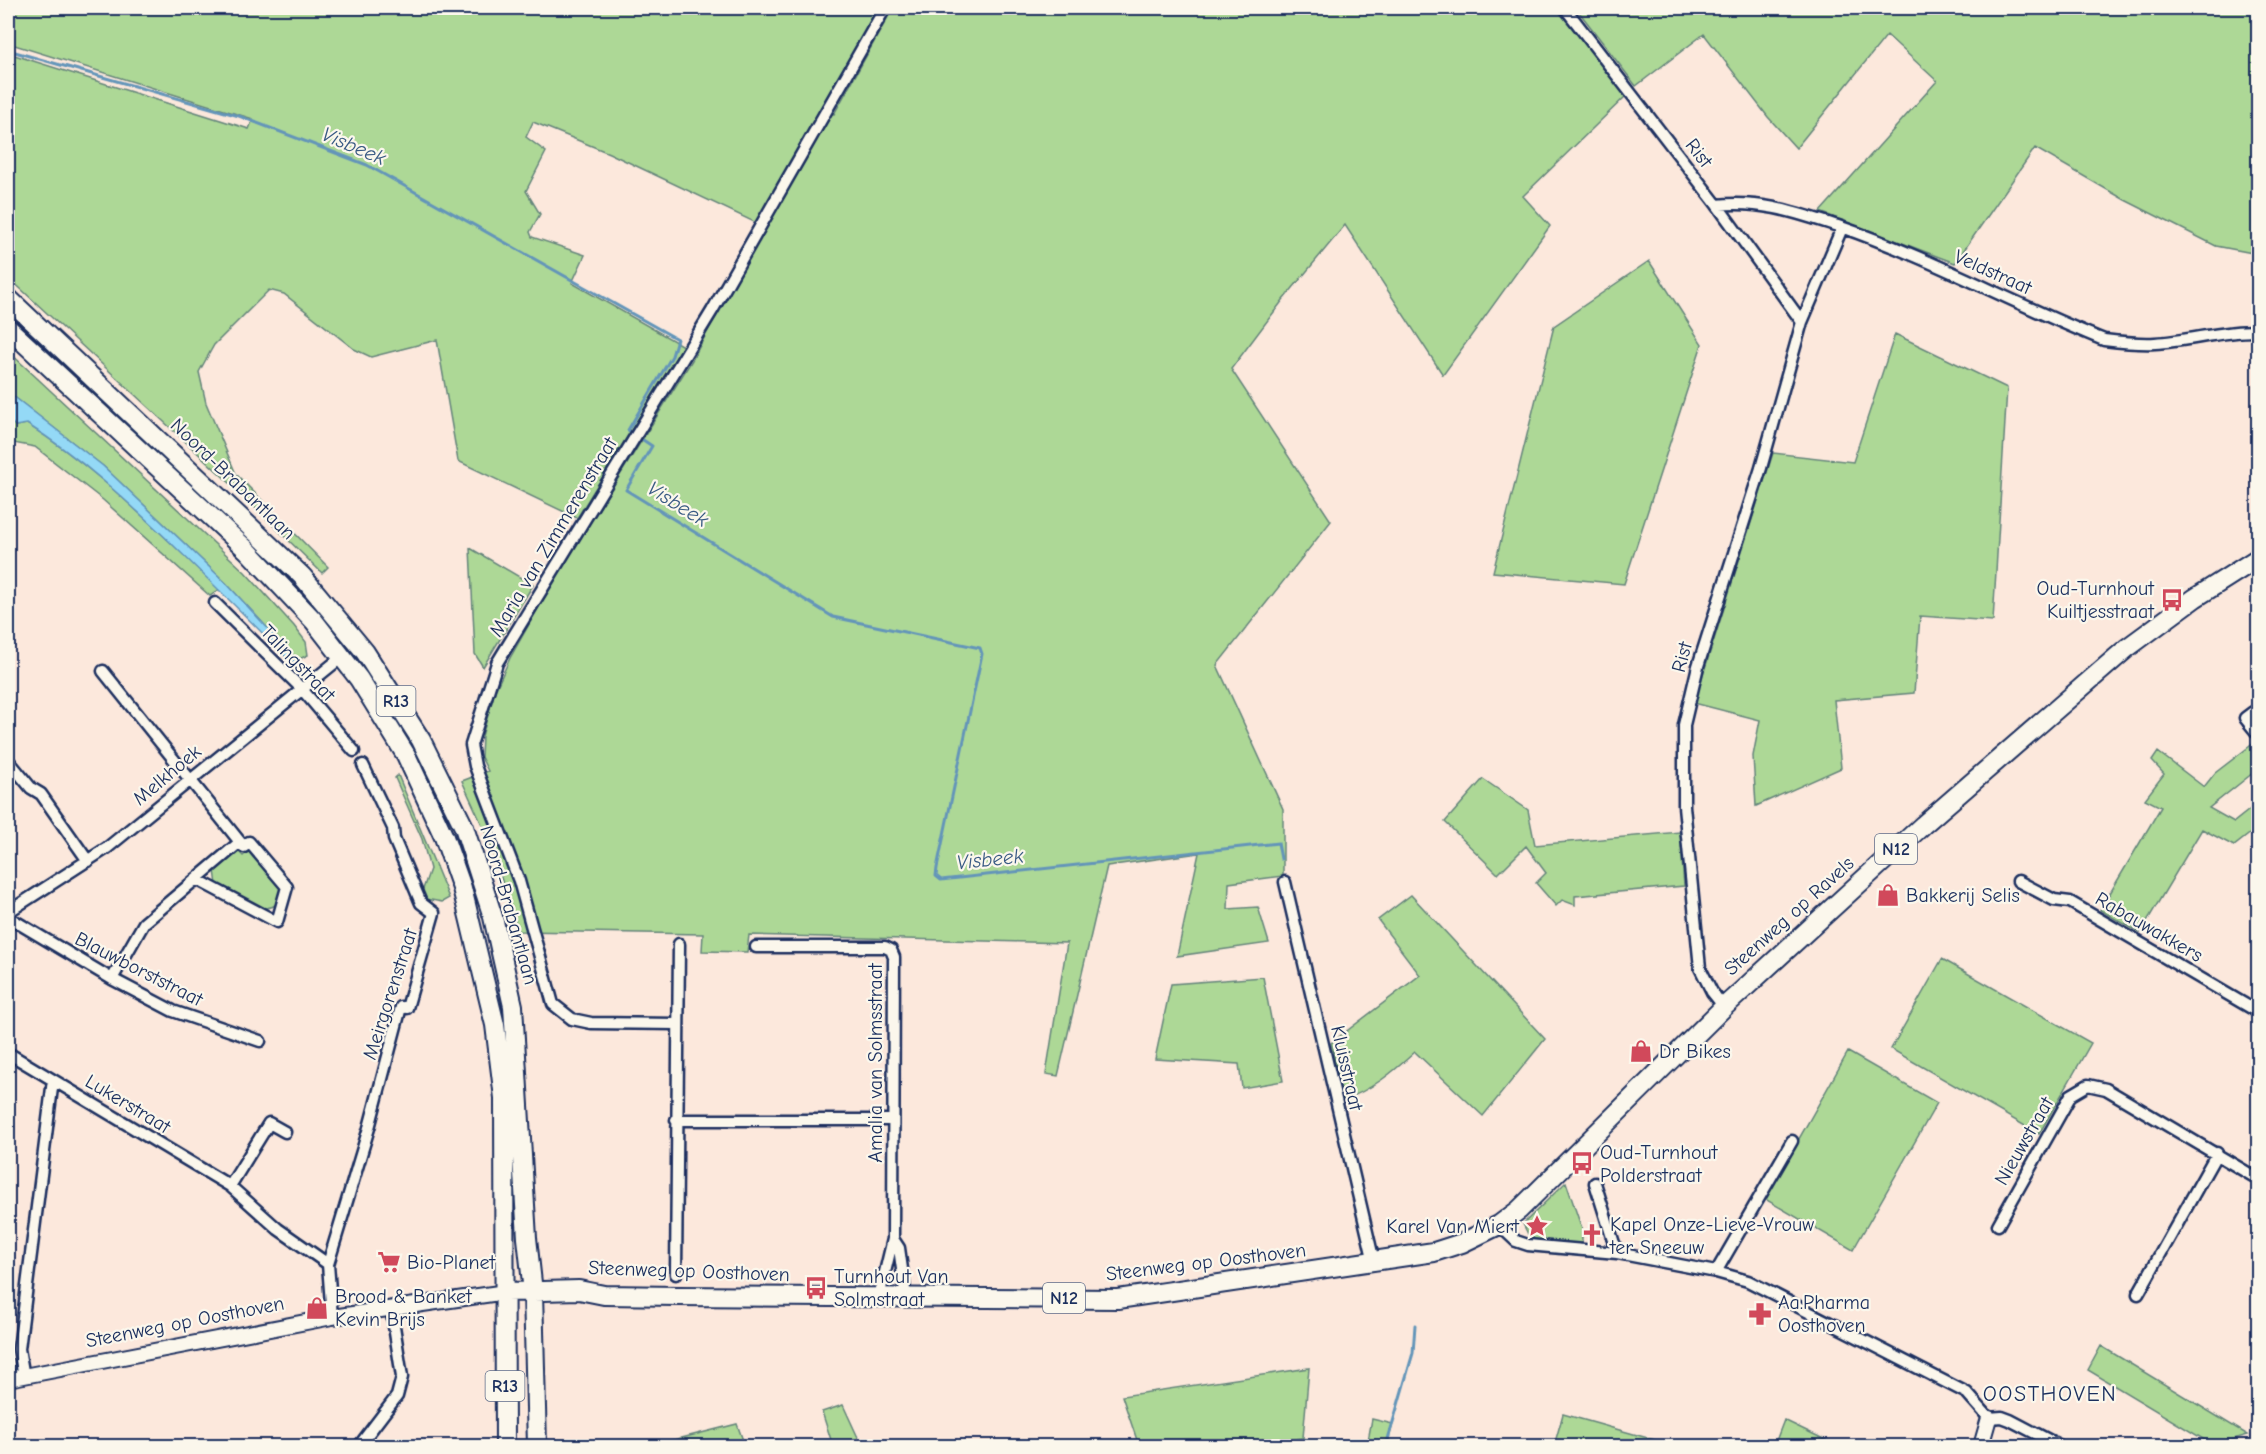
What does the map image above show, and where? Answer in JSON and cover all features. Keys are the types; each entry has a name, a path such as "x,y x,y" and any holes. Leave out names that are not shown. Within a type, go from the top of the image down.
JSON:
{"main road":[{"name":"Noord-Brabantlaan","path":"8,298 302,576 365,652 421,740 465,827 493,917 513,1006 527,1238 533,1292 537,1446"},
{"name":"Noord-Brabantlaan","path":"8,328 248,551 314,621 343,656 406,755 444,837 462,888 495,1025 504,1098 505,1446"},
{"name":"Steenweg op Ravels","path":"1374,1262 1451,1247 1498,1225 1519,1210 1724,1007 1915,832 2127,648 2195,598 2259,558"},
{"name":"Steenweg op Oosthoven","path":"506,1292 579,1290 614,1295 1118,1299 1374,1262"}],"street":[{"name":"Maria van Zimmerenstraat","path":"677,1024 591,1023 572,1019 553,1004 519,881 475,766 471,745 497,663 712,311 885,8"},
{"name":"Rist","path":"1565,8 1717,205 1802,322"},
{"name":"Veldstraat","path":"1717,205 1751,203 1787,209 1842,228 1890,245 2104,340 2133,344 2157,343 2259,331"},
{"name":"Rist","path":"1724,1007 1712,992 1700,968 1684,806 1684,725 1698,666 1761,468 1802,322 1842,228"},
{"name":"Talingstraat","path":"215,603 301,688 354,751"},
{"name":"Melkhoek","path":"8,912 88,861 343,656"},
{"path":"103,671 243,847 249,842 286,887 277,922 196,879"},
{"path":"8,760 31,788 41,794 88,861"},
{"name":"Meirgorenstraat","path":"332,1317 328,1264 369,1128 401,1007 407,1008 434,913 421,903 393,840 393,828 363,765"},
{"path":"112,979 144,923 240,842"},
{"name":"Rabauwakkers","path":"2018,881 2054,900 2070,902 2259,1012"},
{"name":"Kluisstraat","path":"1285,882 1374,1262"},
{"name":"Blauwborststraat","path":"8,917 112,979 173,1011 260,1041"},
{"path":"676,1274 679,944"},
{"name":"Amalia van Solmsstraat","path":"756,947 885,948 891,950 894,957 893,1239 879,1297"},
{"name":"Lukerstraat","path":"8,1053 230,1186 278,1229 328,1264"},
{"path":"24,1377 20,1349 53,1080"},
{"name":"Nieuwstraat","path":"1998,1225 2072,1095 2088,1084 2106,1089 2259,1179"},
{"path":"230,1186 266,1119 285,1131"},
{"path":"676,1120 893,1120"},
{"path":"1716,1272 1792,1141"},
{"path":"2138,1294 2217,1153"},
{"path":"1595,1183 1617,1253"},
{"path":"1498,1225 1516,1240 1528,1245 1617,1253 1716,1272 1759,1286 1967,1393 1989,1418"},
{"name":"Amalia van Solmsstraat","path":"893,1239 899,1248 906,1297"},
{"name":"Steenweg op Oosthoven","path":"8,1379 392,1306 506,1292"},
{"path":"359,1446 398,1396 402,1377 392,1306"},
{"path":"1989,1418 2002,1417 2010,1420 2060,1446"},
{"path":"1981,1446 1989,1418"}],"green space":[{"path":"8,8 878,8 820,109 834,114 893,8 1556,8 1627,95 1523,196 1550,226 1443,375 1345,225 1283,300 1231,369 1331,521 1217,665 1283,809 1283,876 1229,883 1228,909 1258,907 1269,943 1177,956 1199,853 1107,866 1058,1076 1046,1074 1067,943 749,935 747,952 702,951 703,934 518,931 489,840 462,781 488,771 481,757 482,736 495,691 510,658 552,584 692,360 765,227 609,153 533,122 526,137 546,152 526,191 540,214 530,232 532,237 585,255 572,283 683,346 577,518 458,461 437,340 371,357 354,349 284,294 269,290 214,345 199,372 206,403 236,474 328,567 322,573 232,485 8,277 8,53 249,129 253,119 8,43"},
{"path":"1576,8 2258,8 2258,254 2216,246 2125,200 2035,148 1955,263 1820,212 1937,81 1887,35 1796,148 1768,117 1704,34 1636,86"},
{"path":"1649,261 1702,344 1624,584 1493,572 1554,326"},
{"path":"1895,334 2007,388 1993,621 1920,616 1914,693 1834,700 1841,768 1756,806 1753,756 1760,720 1694,703 1773,453 1853,462"},
{"path":"8,351 245,572 294,626 306,642 308,655 297,660 226,583 103,466 8,392"},
{"path":"8,419 16,426 27,424 79,461 127,502 220,589 210,596 103,500 35,447 8,442"},
{"path":"470,548 533,585 483,667 475,654"},
{"path":"2254,743 2258,748 2258,769 2209,808 2234,822 2258,803 2258,839 2252,832 2234,846 2202,829 2140,933 2100,910 2161,807 2145,799 2164,774 2152,761 2158,752 2204,787 2215,773"},
{"path":"398,775 449,898 442,902 420,898 430,869 422,839 395,778"},
{"path":"1483,779 1528,810 1535,845 1680,832 1684,886 1575,896 1575,905 1562,900 1556,906 1536,883 1546,873 1526,846 1498,874 1445,822"},
{"path":"251,849 281,886 279,899 274,906 266,908 257,906 217,885 215,870 238,851 243,856"},
{"path":"1411,895 1545,1039 1483,1116 1415,1052 1373,1086 1343,1100 1331,1043 1420,975 1378,920"},
{"path":"1942,959 2091,1043 2039,1134 1891,1049"},
{"path":"1263,977 1283,1081 1242,1088 1239,1064 1155,1059 1171,984"},
{"path":"1848,1052 1937,1103 1853,1250 1765,1199"},
{"path":"1566,1182 1582,1229 1582,1246 1535,1239 1529,1236 1523,1224"},
{"path":"2101,1346 2248,1435 2213,1445 2088,1370"},
{"path":"1309,1368 1303,1438 1235,1446 1139,1446 1122,1396"},
{"path":"843,1405 861,1444 833,1446 822,1412"},
{"path":"1563,1414 1676,1446 1554,1446"},
{"path":"1372,1419 1393,1424 1387,1446 1367,1446"},
{"path":"1784,1420 1838,1446 1774,1446"},
{"path":"737,1424 745,1446 650,1446"}],"water":[{"path":"8,392 103,466 226,583 297,660 291,662 171,543 66,450 27,424 15,426 8,419"}],"waterway":[{"name":"Visbeek","path":"8,50 239,116 367,165 677,339 672,356 628,430 652,446 626,490 833,617 980,648 982,654 937,868 936,876 941,880 1278,843 1281,859"},
{"path":"1386,1446 1413,1353 1415,1325"}],"place":[{"name":"Oud-Turnhout Kuiltjesstraat","path":"2172,600"},
{"name":"Bakkerij Selis","path":"1888,895"},
{"name":"Dr Bikes","path":"1641,1051"},
{"name":"Oud-Turnhout Polderstraat","path":"1582,1163"},
{"name":"Karel Van Miert","path":"1537,1226"},
{"name":"Kapel Onze-Lieve-Vrouw ter Sneeuw","path":"1592,1235"},
{"name":"Bio-Planet","path":"389,1262"},
{"name":"Turnhout Van Solmstraat","path":"816,1288"},
{"name":"Brood & Banket Kevin Brijs","path":"317,1308"},
{"name":"Aa.Pharma Oosthoven","path":"1760,1314"}],"district":[{"name":"OOSTHOVEN","path":"2050,1394"}]}
